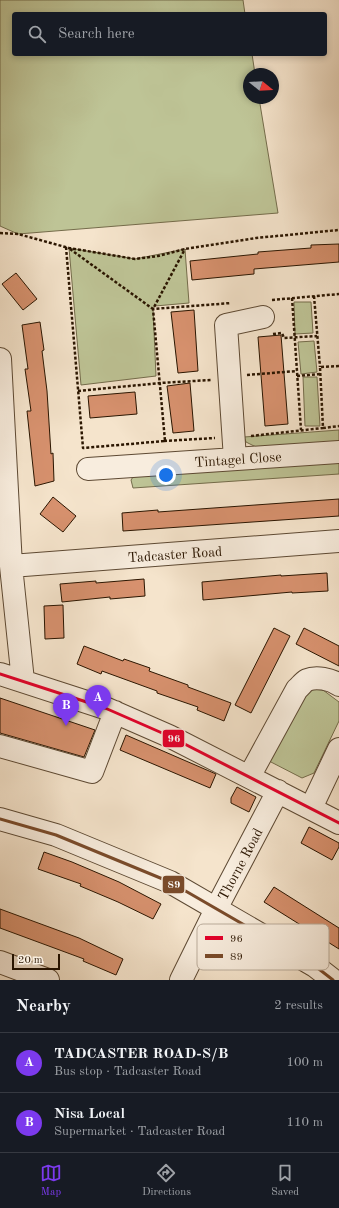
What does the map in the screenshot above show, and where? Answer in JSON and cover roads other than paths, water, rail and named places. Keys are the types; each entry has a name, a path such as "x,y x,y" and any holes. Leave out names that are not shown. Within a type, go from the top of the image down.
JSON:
{"street":[{"path":"235,459 226,326 265,326"},
{"path":"0,359 11,566 23,681"},
{"name":"Tintagel Close","path":"88,469 339,452"},
{"name":"Tadcaster Road","path":"11,566 339,541"},
{"path":"0,674 115,712 169,736 339,823"},
{"path":"249,777 297,689 306,680 319,678 339,685"},
{"path":"0,746 92,772 115,712"},
{"path":"311,808 339,749"},
{"name":"Thorne Road","path":"209,924 278,792"},
{"path":"0,819 56,835 170,882 242,924"},
{"name":"Thorne Road","path":"181,980 197,948"},
{"path":"0,962 48,980"},
{"path":"320,970 333,980"}],"place":[{"name":"TADCASTER ROAD-S/B","path":"98,718"},
{"name":"Nisa Local","path":"66,726"}]}
